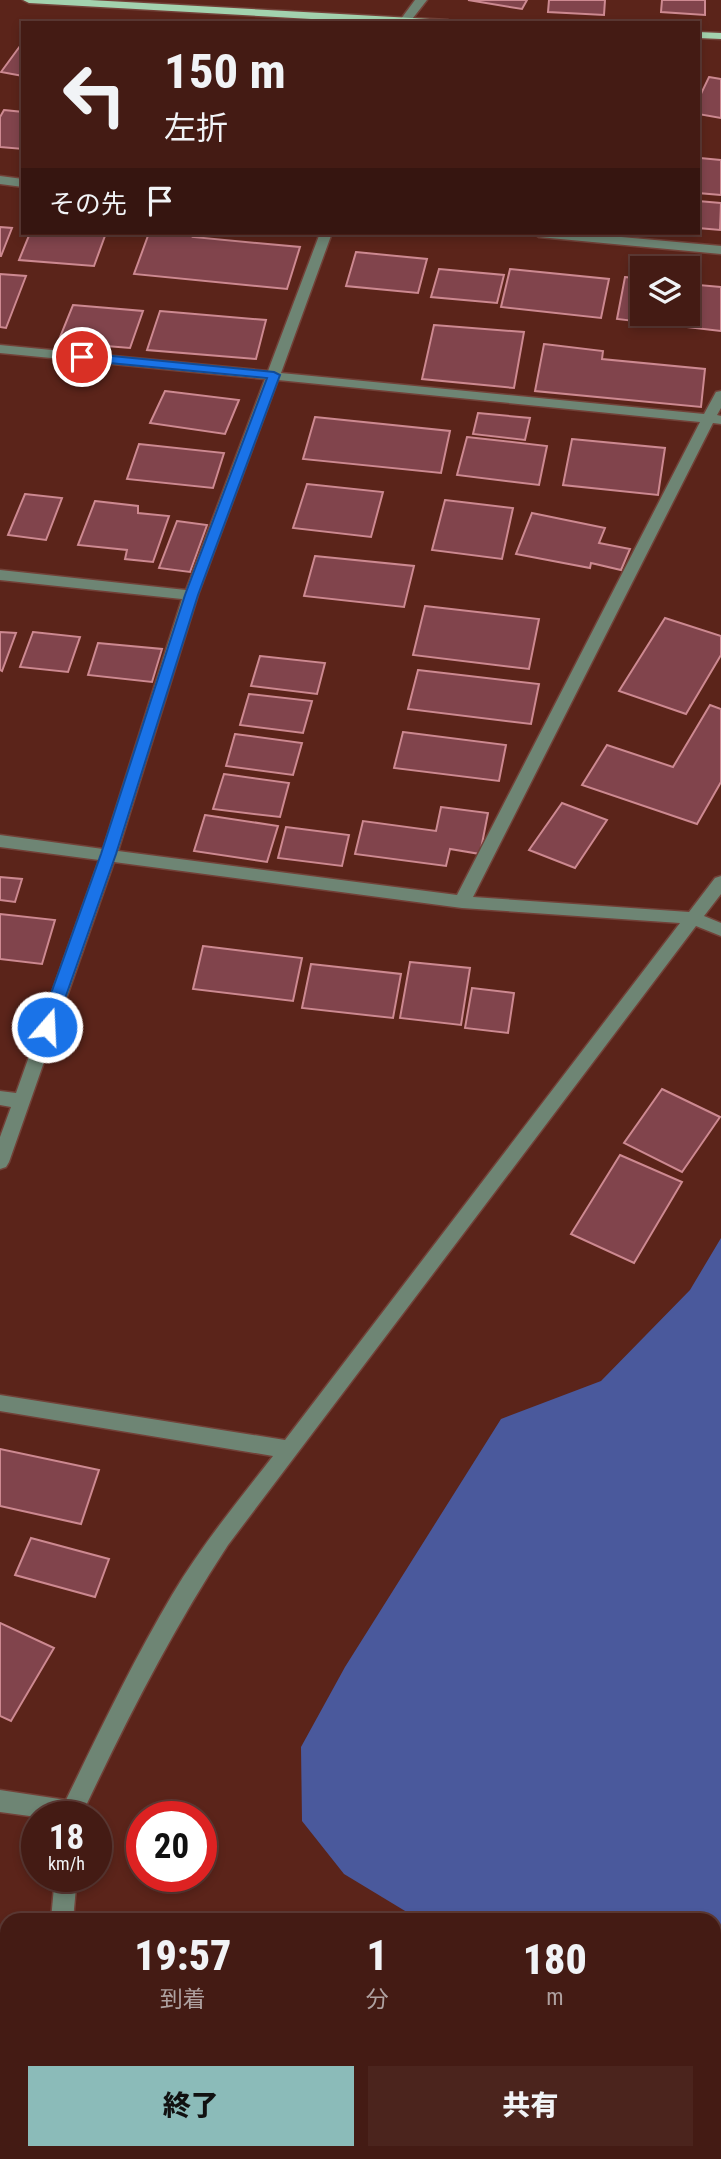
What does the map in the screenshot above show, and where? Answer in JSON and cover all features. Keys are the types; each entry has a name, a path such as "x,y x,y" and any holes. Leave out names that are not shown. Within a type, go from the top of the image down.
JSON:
{"main road":[{"path":"30,0 386,21"},
{"path":"700,35 721,36"}],"street":[{"path":"404,21 421,0"},
{"path":"0,180 21,183"},
{"path":"0,1162 108,854 191,595 325,235"},
{"path":"560,235 721,250"},
{"path":"0,349 715,420"},
{"path":"462,902 715,420 721,395"},
{"path":"0,575 191,595"},
{"path":"0,841 462,902 693,918 721,930"},
{"path":"78,1801 180,1600 221,1539 721,882"},
{"path":"0,1098 21,1101"},
{"path":"0,1403 291,1450"},
{"path":"0,1801 21,1805"},
{"path":"63,1913 65,1892"}],"shaded area":[{"path":"721,1238 721,1913 408,1913 344,1874 302,1821 301,1747 345,1667 501,1419 601,1381 690,1290"}],"building":[{"path":"468,0 527,0 522,9"},
{"path":"549,0 605,0 604,15 548,12"},
{"path":"662,0 705,0 705,15 661,12"},
{"path":"21,45 21,76 1,72"},
{"path":"709,77 721,79 721,118 700,114 700,96"},
{"path":"4,110 21,112 21,149 0,147 0,117"},
{"path":"700,158 721,160 721,195 700,193"},
{"path":"700,201 721,203 720,230 700,228"},
{"path":"0,227 12,228 1,256 0,256"},
{"path":"29,235 105,235 94,266 19,260"},
{"path":"148,235 194,235 193,237 300,247 287,289 134,274"},
{"path":"356,252 427,259 418,293 346,286"},
{"path":"439,269 504,275 497,303 431,297"},
{"path":"510,269 609,279 601,318 501,307"},
{"path":"0,274 26,276 6,328 0,327"},
{"path":"625,277 630,278 630,320 617,319"},
{"path":"700,285 721,287 721,331 678,326 700,326"},
{"path":"73,305 143,311 130,348 58,342"},
{"path":"160,311 266,320 256,359 147,350"},
{"path":"434,325 524,332 514,388 422,379"},
{"path":"544,344 603,351 602,359 705,369 701,407 535,391"},
{"path":"165,391 239,400 225,434 150,423"},
{"path":"478,413 530,418 525,440 473,434"},
{"path":"315,417 450,431 441,473 303,459"},
{"path":"467,437 547,446 539,485 457,475"},
{"path":"572,439 665,448 658,495 563,485"},
{"path":"139,444 224,453 213,488 127,479"},
{"path":"307,484 383,492 371,537 293,528"},
{"path":"25,494 62,498 46,540 8,535"},
{"path":"445,500 513,508 502,559 432,550"},
{"path":"95,501 138,506 138,513 169,516 153,562 125,559 127,550 78,545"},
{"path":"532,513 605,528 599,543 630,549 621,570 591,563 590,568 516,554"},
{"path":"177,521 207,525 190,572 159,568"},
{"path":"315,556 414,566 404,607 304,596"},
{"path":"425,606 539,619 529,669 413,655"},
{"path":"665,618 721,636 721,655 686,714 619,691"},
{"path":"0,632 16,633 2,671 0,670"},
{"path":"33,632 80,637 68,672 20,667"},
{"path":"98,643 162,649 152,682 88,675"},
{"path":"260,656 325,663 317,694 251,686"},
{"path":"418,670 539,684 531,724 408,709"},
{"path":"249,694 312,701 303,733 240,725"},
{"path":"710,705 721,709 721,782 697,824 582,785 607,745 673,767"},
{"path":"403,732 506,745 499,781 394,768"},
{"path":"235,734 302,743 293,775 226,766"},
{"path":"224,774 289,783 280,817 213,809"},
{"path":"562,803 607,820 575,868 529,850"},
{"path":"441,807 488,813 480,854 450,849 446,866 355,854 363,821 436,831"},
{"path":"205,815 278,826 267,862 194,851"},
{"path":"286,827 349,835 342,866 278,858"},
{"path":"0,877 22,879 15,902 0,900"},
{"path":"0,914 55,920 42,964 0,959"},
{"path":"203,946 302,958 293,1001 193,989"},
{"path":"410,962 470,968 461,1025 400,1018"},
{"path":"311,964 401,974 393,1018 302,1008"},
{"path":"472,988 514,993 508,1033 465,1028"},
{"path":"662,1089 720,1117 682,1172 624,1143"},
{"path":"620,1155 682,1182 634,1263 571,1234"},
{"path":"0,1449 99,1470 81,1524 0,1506"},
{"path":"31,1538 109,1559 95,1597 15,1575"},
{"path":"0,1623 54,1648 11,1721 0,1716"}],"route":[{"path":"47,1027 108,854 191,595 274,375 82,357"}]}
